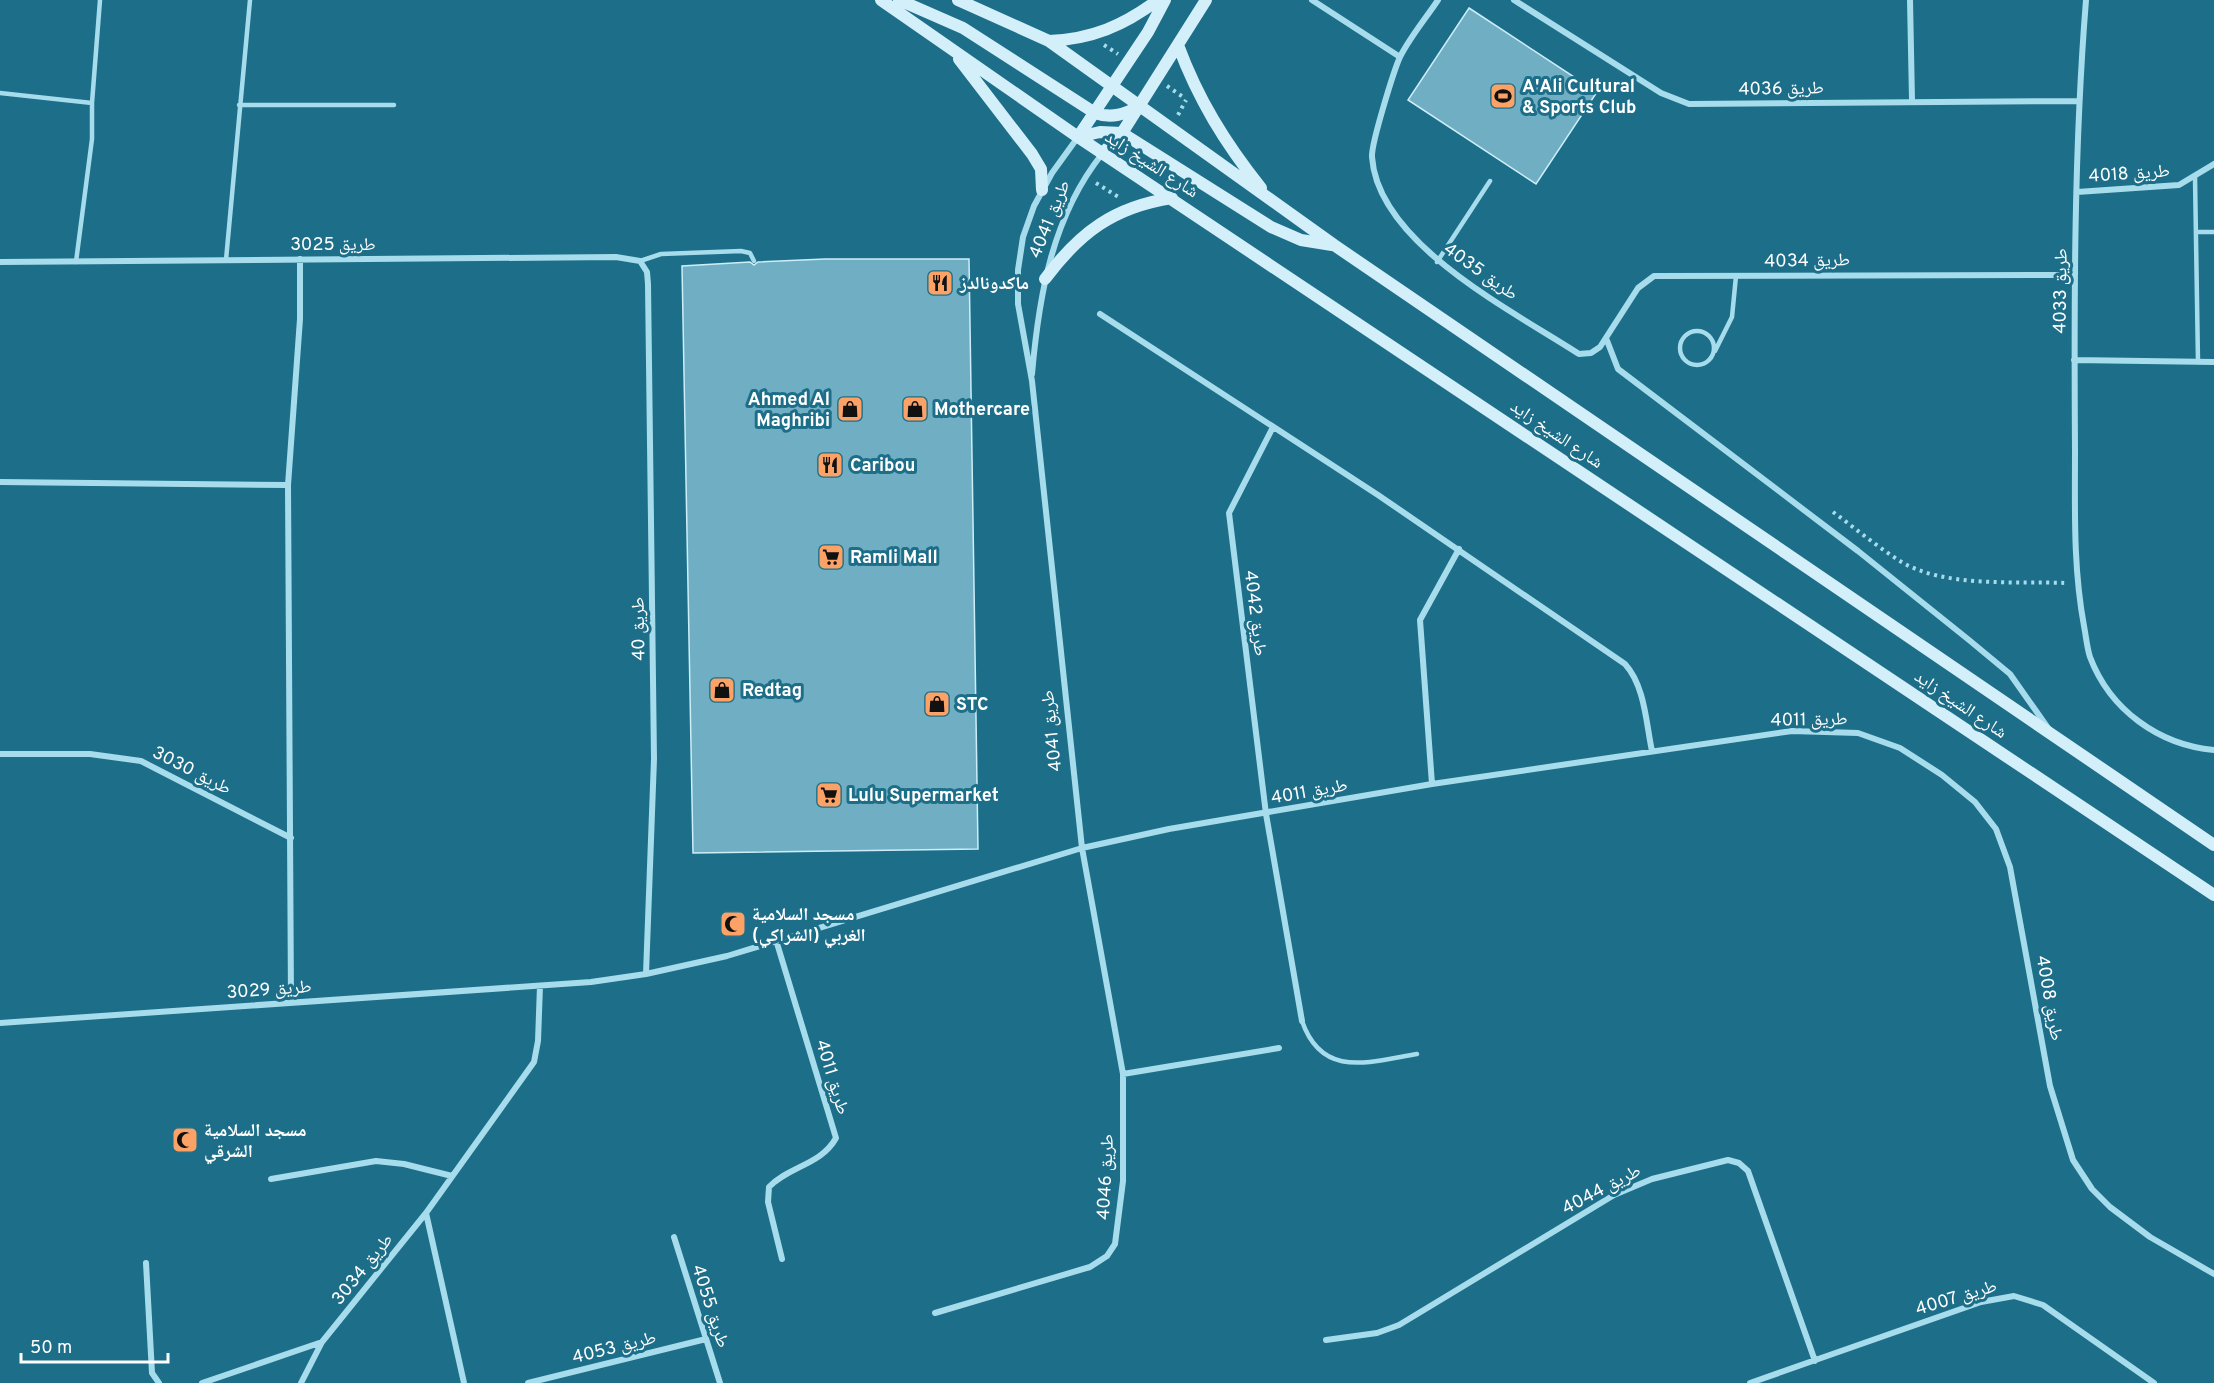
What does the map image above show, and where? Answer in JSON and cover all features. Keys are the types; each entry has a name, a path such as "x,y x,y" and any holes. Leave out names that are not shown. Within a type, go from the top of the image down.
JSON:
{"main road":[{"name":"شارع الشيخ زايد","path":"881,0 1102,154 1172,198 2214,895"},
{"path":"899,0 963,28 1095,113 1104,116 1123,115 1140,106"},
{"name":"شارع الشيخ زايد","path":"958,0 1049,41 1334,245 2214,845"},
{"path":"1049,41 1080,39 1109,31 1136,17 1158,0"},
{"name":"طريق 4041","path":"1078,137 1166,0"},
{"name":"طريق 4041","path":"1102,154 1122,134 1206,0"},
{"path":"1178,45 1194,87 1219,132 1271,200"},
{"path":"951,48 1032,154 1041,169 1042,190"},
{"path":"1078,137 1100,132 1122,134 1271,227 1301,240 1334,245"},
{"path":"1045,279 1073,246 1104,221 1123,209 1172,198"}],"street":[{"path":"1312,0 1400,57"},
{"name":"طريق 4035","path":"1438,0 1400,57 1372,154 1374,174 1382,196 1399,222 1437,262 1579,354"},
{"name":"طريق 4036","path":"1514,0 1661,93 1689,104 1912,100 2078,101"},
{"path":"1910,0 1912,100"},
{"name":"طريق 4033","path":"2076,583 2075,275 2078,101 2086,0"},
{"name":"طريق 4041","path":"1078,137 1042,190 1023,237 1018,270 1018,303 1032,381 1082,848 1123,1074"},
{"name":"طريق 4041","path":"1032,381 1045,279 1064,220 1077,189 1102,154"},
{"name":"طريق 4018","path":"2077,192 2162,188 2179,185 2214,165"},
{"name":"طريق 3025","path":"0,262 616,257 640,261"},
{"path":"291,1003 288,484 300,319 300,259"},
{"name":"طريق 40","path":"640,261 647,272 648,284 654,759 646,974"},
{"name":"طريق 4034","path":"1579,354 1596,351 1638,288 1654,276 2075,275"},
{"path":"1100,314 1459,549 1631,671 1640,689 1652,751"},
{"path":"1606,338 1609,352 1618,369 1643,390 1858,551 2010,674 2054,736"},
{"path":"2074,360 2214,362"},
{"name":"طريق 4042","path":"1273,428 1229,513 1266,814 1302,1021"},
{"path":"0,482 288,484"},
{"path":"1432,784 1420,620 1459,549"},
{"path":"2076,583 2090,657 2106,689 2131,716 2161,736 2195,748 2214,750"},
{"name":"طريق 4011","path":"540,986 646,974 726,956 1082,848 1169,829 1432,784 1792,731 1858,733"},
{"name":"طريق 4008","path":"1858,733 1900,748 1942,775 1975,802 1996,830 2010,867 2050,1086 2073,1160 2092,1189 2110,1206 2150,1237 2214,1274"},
{"name":"طريق 3030","path":"0,754 90,754 141,761 291,838"},
{"name":"طريق 4011","path":"776,940 836,1138 830,1149 816,1160 779,1176 769,1187 768,1202 782,1259"},
{"name":"طريق 3029","path":"0,1023 540,986"},
{"name":"طريق 3034","path":"301,1383 322,1342 426,1213 534,1062 538,1041 540,986"},
{"path":"1123,1074 1279,1048"},
{"name":"طريق 4046","path":"935,1313 1090,1267 1107,1256 1115,1244 1123,1181 1123,1074"},
{"name":"طريق 4044","path":"1326,1340 1377,1333 1398,1325 1614,1196 1652,1179 1728,1160 1739,1163 1748,1172 1815,1361"},
{"path":"272,1179 376,1161 404,1164 452,1176"},
{"path":"426,1213 464,1383"},
{"name":"طريق 4055","path":"674,1237 720,1383"},
{"path":"146,1263 152,1373 159,1383"},
{"name":"طريق 4007","path":"1750,1383 1981,1302 2014,1296 2043,1305 2154,1383"},
{"name":"طريق 4053","path":"528,1383 706,1339"},
{"path":"202,1383 322,1342"}],"lane":[{"path":"76,262 92,139 92,103 100,0"},
{"path":"226,260 250,0"},
{"path":"0,93 92,103"},
{"path":"239,105 394,105"},
{"path":"2195,177 2198,362"},
{"path":"1437,262 1490,181"},
{"path":"2196,232 2214,232"},
{"path":"640,261 661,254 746,251 750,253 754,261"},
{"path":"1714,354 1713,340 1702,331 1689,333 1680,343 1681,356 1692,365 1705,364 1714,354 1732,317 1736,276"},
{"path":"1302,1021 1314,1046 1338,1062 1359,1064 1417,1054"}],"path":[{"path":"1833,512 1900,561 1922,572 1959,579 2076,583"}],"building":[{"name":"A'Ali Cultural & Sports Club","path":"1469,8 1597,92 1536,184 1408,100"},
{"name":"Ramli Mall","path":"825,259 969,259 978,849 693,853 682,266 750,262 754,265 758,262"}],"place":[{"name":"A'Ali Cultural & Sports Club","path":"1503,96"},
{"name":"ماكدونالدز","path":"940,283"},
{"name":"Ahmed Al Maghribi","path":"850,409"},
{"name":"Mothercare","path":"915,409"},
{"name":"Caribou","path":"830,465"},
{"name":"Ramli Mall","path":"831,557"},
{"name":"Redtag","path":"722,690"},
{"name":"STC","path":"937,704"},
{"name":"Lulu Supermarket","path":"829,795"},
{"name":"مسجد السلامية الغربي (الشراكي)","path":"733,924"},
{"name":"مسجد السلامية الشرقي","path":"185,1140"}]}
